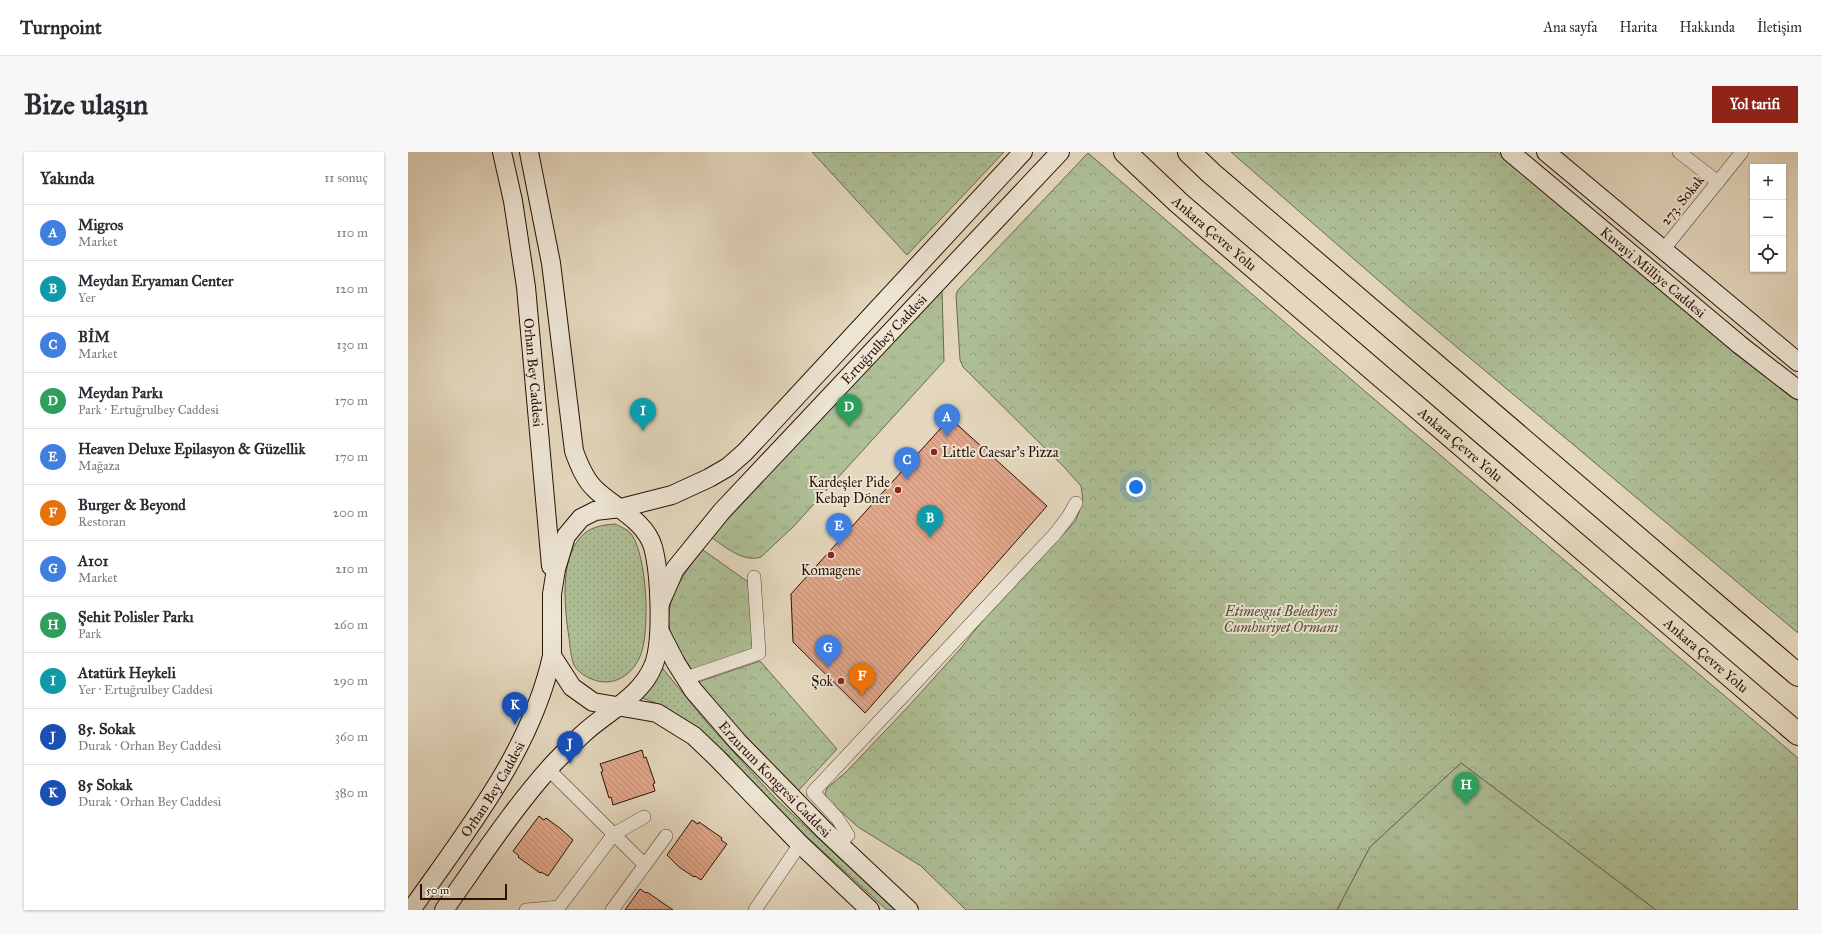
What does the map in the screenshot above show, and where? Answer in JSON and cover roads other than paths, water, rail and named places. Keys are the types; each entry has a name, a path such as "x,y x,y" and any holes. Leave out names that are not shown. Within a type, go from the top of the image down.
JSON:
{"highway":[{"name":"Ankara Çevre Yolu","path":"1125,152 1197,218 1798,734"},
{"path":"1189,152 1223,183 1798,675"}],"main road":[{"name":"Orhan Bey Caddesi","path":"411,910 464,834 508,765 539,701 547,680 552,656 550,542 526,287 513,201 502,152"},
{"name":"Orhan Bey Caddesi","path":"444,910 515,812 549,770 584,733 621,706 643,682 654,664 660,632 657,570 652,545 640,525 595,490 584,475 574,451 551,263 529,152"},
{"name":"Ertuğrulbey Caddesi","path":"552,594 559,552 566,536 581,518 595,511 620,508 672,495 690,488 728,466 745,452 1023,152"},
{"name":"Ertuğrulbey Caddesi","path":"659,607 675,569 722,511 1060,152"},
{"name":"Kuvayi Milliye Caddesi","path":"1510,152 1740,345 1795,383"},
{"name":"Kuvayi Milliye Caddesi","path":"1546,152 1798,362"},
{"name":"Erzurum Kongresi Caddesi","path":"660,632 686,678 710,710 738,742 839,844 909,910"},
{"name":"Erzurum Kongresi Caddesi","path":"552,656 572,687 582,696 593,702 657,713 694,736 800,844 870,910"}],"street":[{"path":"1679,152 1718,182"},
{"name":"273. Sokak","path":"1663,250 1742,152"},
{"path":"839,844 848,835 837,818 813,792 1054,534 1068,517 1076,503"},
{"path":"686,678 759,653 754,577"},
{"path":"549,770 645,865"},
{"path":"526,910 559,907 614,834 644,817"},
{"path":"612,910 666,836"},
{"path":"755,910 800,844"}],"place":[{"name":"Meydan Parkı","path":"849,427"},
{"name":"Atatürk Heykeli","path":"643,431"},
{"name":"Migros","path":"947,437"},
{"name":"Little Caesar's Pizza","path":"934,452"},
{"name":"BİM","path":"907,480"},
{"name":"Kardeşler Pide Kebap Döner","path":"898,490"},
{"name":"Meydan Eryaman Center","path":"930,538"},
{"name":"Heaven Deluxe Epilasyon & Güzellik","path":"839,546"},
{"name":"Komagene","path":"831,555"},
{"name":"A101","path":"828,668"},
{"name":"Şok","path":"841,681"},
{"name":"Burger & Beyond","path":"862,696"},
{"name":"85 Sokak","path":"515,725"},
{"name":"85. Sokak","path":"570,764"},
{"name":"Şehit Polisler Parkı","path":"1466,805"}],"park label":[{"name":"Etimesgut Belediyesi Cumhuriyet Ormanı","path":"1281,620"}]}
